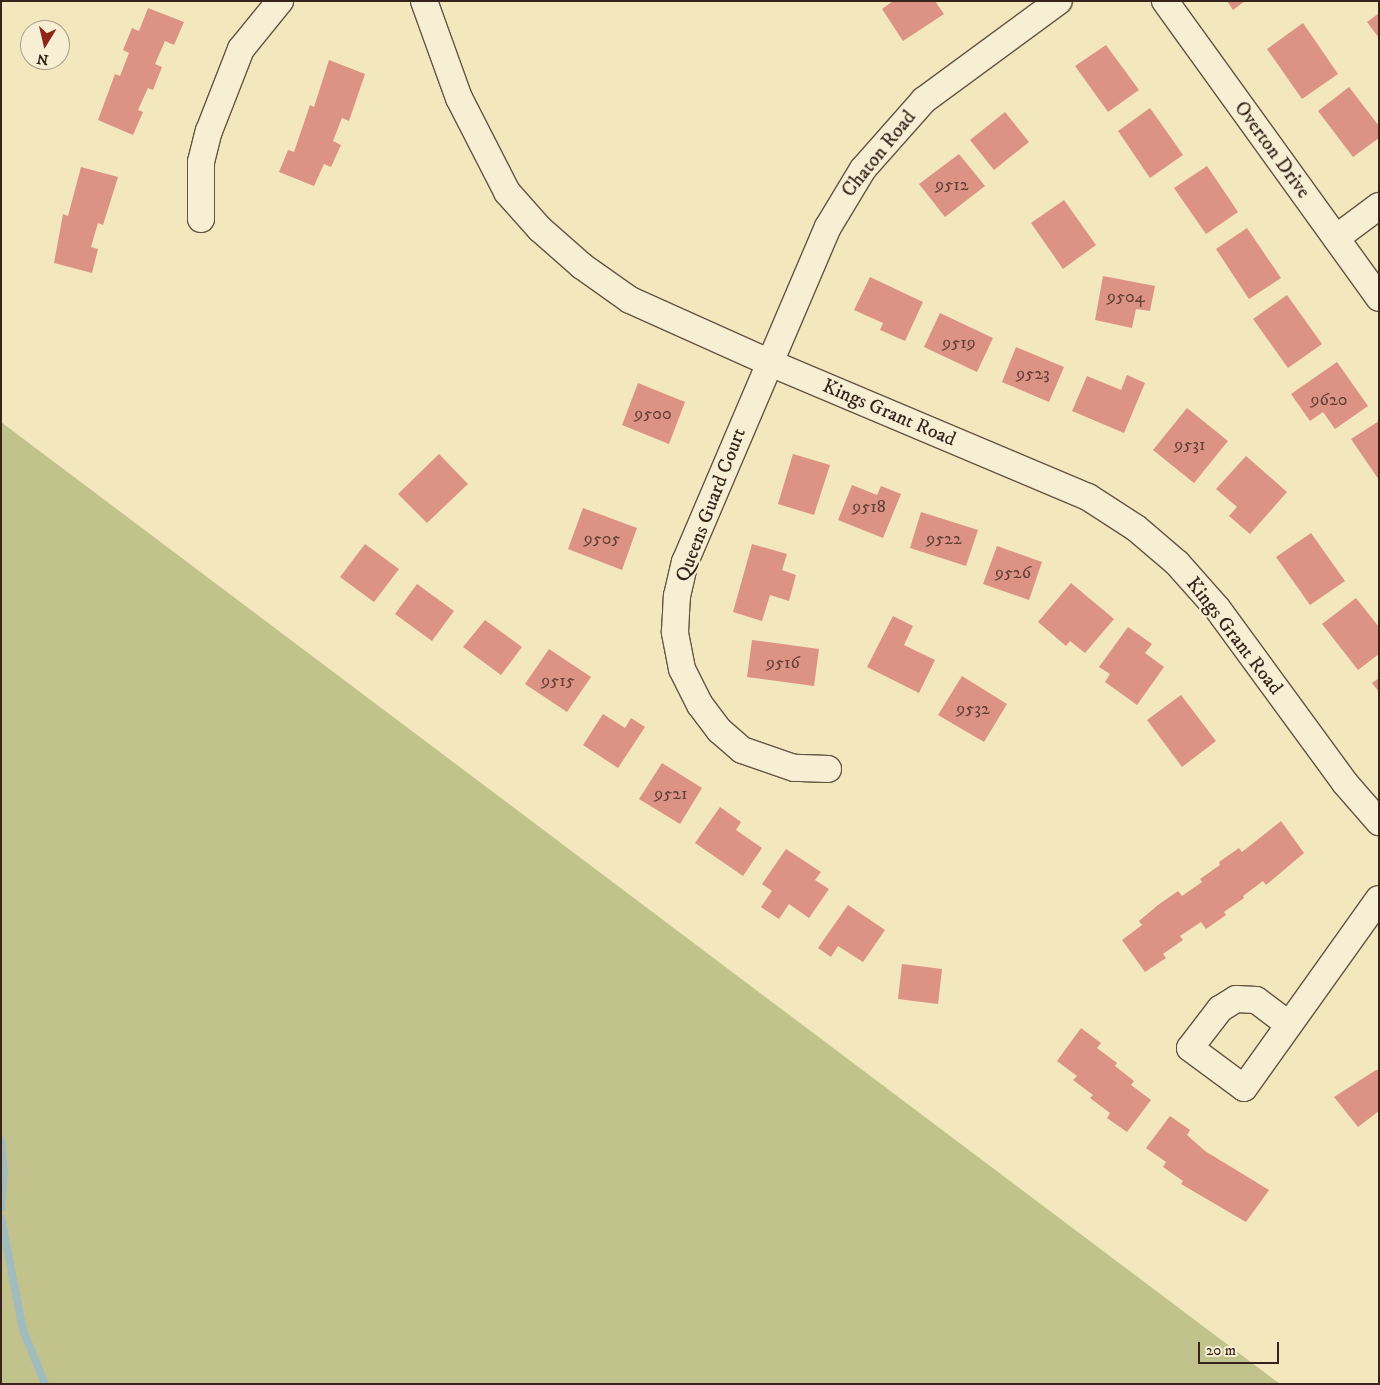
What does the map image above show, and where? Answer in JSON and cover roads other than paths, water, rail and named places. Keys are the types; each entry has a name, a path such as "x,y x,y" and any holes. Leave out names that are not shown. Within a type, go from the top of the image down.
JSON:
{"street":[{"path":"201,219 200,162 209,131 241,49 280,1"},
{"name":"Kings Grant Road","path":"424,1 459,98 482,147 507,192 540,230 582,266 630,300 768,362 1088,497 1136,528 1177,563 1217,608 1345,783 1379,822"},
{"name":"Chaton Road","path":"768,362 828,227 868,162 924,100 1059,1"},
{"name":"Overton Drive","path":"1165,1 1379,298"},
{"path":"1336,238 1379,206"},
{"name":"Queens Guard Court","path":"768,362 685,562 677,596 675,632 682,670 700,705 719,730 742,750 764,760 794,768 828,769"},
{"path":"1288,1024 1379,899"}],"waterway":[{"path":"1,1140 4,1173 1,1208"},
{"path":"1,1218 23,1330 45,1384"}]}
